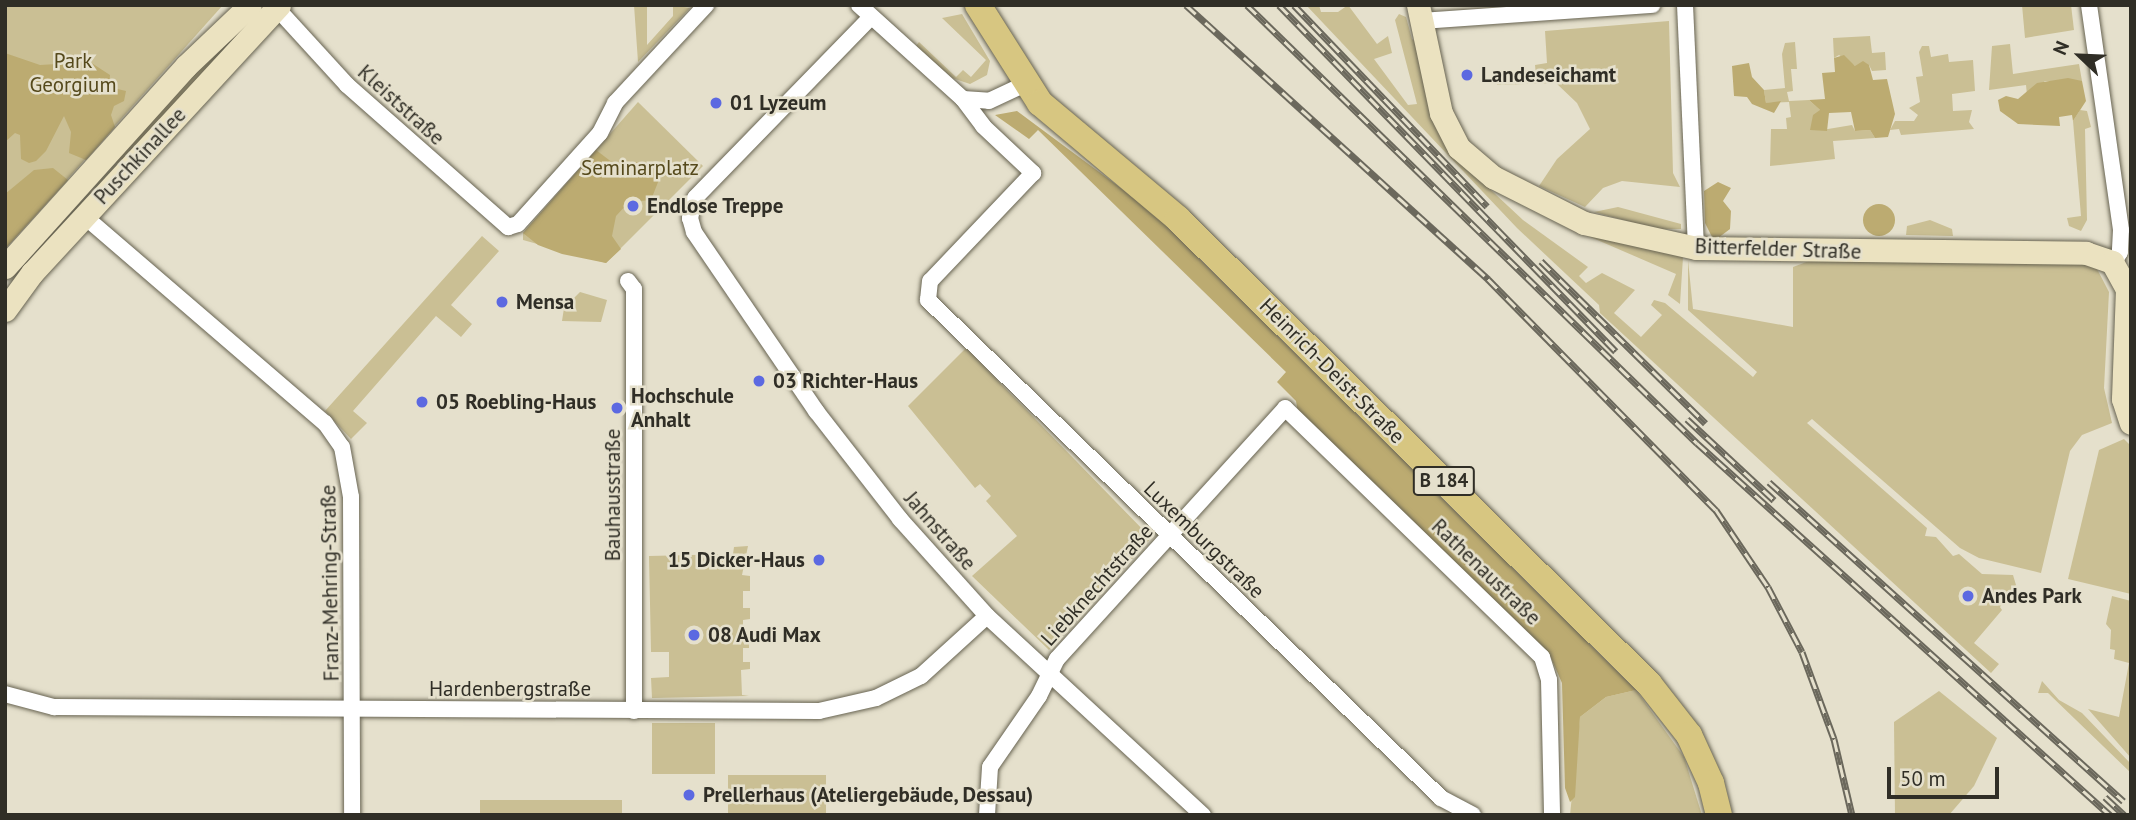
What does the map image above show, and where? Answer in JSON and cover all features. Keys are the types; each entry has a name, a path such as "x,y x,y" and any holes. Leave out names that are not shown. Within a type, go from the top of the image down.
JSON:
{"main road":[{"name":"Heinrich-Deist-Straße","path":"978,5 1025,84 1056,120 1178,219 1649,684 1689,735 1711,783 1719,815"}],"street":[{"name":"Puschkinallee","path":"5,267 186,66 250,5"},
{"name":"Kleiststraße","path":"276,6 346,85 508,227 517,224 600,133 615,103 706,5"},
{"path":"859,5 963,99 989,100 1025,84"},
{"path":"1420,13 1652,5"},
{"path":"1685,5 1696,248"},
{"path":"2089,5 2121,230 2120,252 2113,263 2129,290 2123,399 2131,423"},
{"name":"Puschkinallee","path":"5,310 84,216 276,6"},
{"name":"Bitterfelder Straße","path":"1420,13 1441,113 1459,148 1475,164 1523,195 1584,223 1696,248 2087,253 2113,263"},
{"name":"Jahnstraße","path":"871,17 695,198 690,218 694,232 851,457 988,616 1048,675 1203,815"},
{"name":"Luxemburgstraße","path":"963,99 983,126 1033,173 930,281 926,292 930,303 1441,798 1473,815"},
{"name":"Franz-Mehring-Straße","path":"84,216 325,423 341,447 351,489 352,815"},
{"name":"Bauhausstraße","path":"628,281 634,289 634,711"},
{"name":"Liebknechtstraße","path":"987,815 990,767 1039,696 1048,675 1285,408"},
{"name":"Rathenaustraße","path":"1285,408 1542,657 1549,680 1552,815"},
{"name":"Hardenbergstraße","path":"5,694 54,707 820,711 851,705 921,676 988,616"}],"green space":[{"name":"Park Georgium","path":"5,5 223,5 5,249"},
{"path":"634,5 647,5 647,45 673,16 673,5 690,8 638,62"},
{"path":"1306,5 1319,5 1321,12 1338,12 1348,5 1377,44 1388,36 1392,53 1374,59 1408,105 1417,104 1395,20 1399,14 1406,17 1412,39 1419,45 1433,121 1448,150 1523,220 1588,267 1579,276 1586,283 1602,273 1635,290 1614,313 1641,337 1662,315 1651,305 1654,300 1665,303 1753,377 1757,372 1688,310 1688,260 1693,309 1793,327 1793,267 1809,261 2084,263 2096,267 2109,292 2104,388 2112,423 2082,435 2070,451 2041,573 1979,558 1960,548 1812,419 1807,423 1927,528 1925,536 1936,537 1953,556 1959,554 1982,574 2013,575 2016,585 2000,607 2002,610 1974,643 1999,664 1991,673 1600,313 1599,305 1517,228"},
{"path":"2022,5 2071,5 2074,30 2025,38"},
{"path":"962,14 990,61 987,75 970,84 952,78 916,46 919,42 956,77 963,70 971,77 986,60 942,18"},
{"path":"1669,21 1673,173 1680,187 1622,181 1603,188 1585,207 1539,186 1557,159 1590,129 1577,103 1556,83 1497,85 1496,78 1536,75 1535,65 1547,63 1545,31"},
{"path":"241,23 248,29 120,166 112,158"},
{"path":"1870,36 1872,53 1885,52 1886,70 1872,71 1869,65 1855,66 1839,55 1834,58 1833,38"},
{"path":"1795,42 1797,69 1791,69 1793,91 1787,92 1789,101 1809,100 1820,110 1822,130 1852,125 1855,131 1870,130 1875,138 1833,141 1835,159 1770,166 1771,129 1787,129 1786,118 1791,117 1789,102 1766,103 1764,90 1785,88 1782,54 1785,43"},
{"path":"2010,44 2013,74 2079,64 2082,81 2045,81 2027,95 2026,85 1989,90 1992,46"},
{"path":"1922,46 1929,46 1931,57 1948,54 1949,62 1973,60 1975,91 1952,94 1953,111 1972,110 1969,122 1974,129 1901,135 1899,129 1890,130 1895,121 1914,121 1918,115 1909,108 1920,102 1916,77 1923,76 1919,52"},
{"path":"5,53 40,65 90,62 110,75 109,87 126,91 124,101 114,106 111,115 115,127 86,160 69,153 71,132 64,116 46,151 36,161 29,163 21,159 20,135 15,133 5,142"},
{"path":"1844,55 1855,66 1863,61 1869,65 1873,80 1887,79 1895,114 1888,137 1875,138 1870,130 1855,131 1851,112 1829,113 1827,131 1810,130 1813,115 1820,110 1809,100 1825,99 1822,73 1835,72 1834,58"},
{"path":"1749,63 1752,77 1764,90 1766,103 1781,101 1774,113 1752,104 1747,97 1734,96 1732,66"},
{"path":"2068,78 2082,81 2086,101 2073,121 2072,115 2059,117 2060,126 2018,124 2000,111 1998,100 2006,96 2018,99 2037,83"},
{"name":"Seminarplatz","path":"638,102 703,166 606,263 523,240 523,233"},
{"path":"2080,110 2087,111 2091,127 2085,129 2087,220 2081,231 2069,226 2067,218 2081,216 2073,121"},
{"path":"1017,111 1149,209 1636,690 1606,697 1580,717 1575,797 1570,802 1565,788 1562,683 1551,658 1299,419 1296,401 1277,382 1286,372 1038,130 1029,139 995,115"},
{"path":"596,150 613,163 645,162 662,172 651,200 629,202 616,216 612,236 621,249 606,263 562,254 538,245 523,233"},
{"path":"53,168 68,180 5,249 5,194 34,170"},
{"path":"1718,182 1731,188 1723,201 1731,211 1730,229 1714,241 1705,223 1704,191"},
{"path":"1879,204 1890,209 1895,220 1890,231 1879,236 1868,231 1863,220 1868,209"},
{"path":"1618,207 1681,224 1681,229 1657,229 1594,212"},
{"path":"1930,220 1952,229 1953,236 1906,235 1907,226"},
{"path":"1565,226 1683,257 1680,304 1668,295 1676,274"},
{"path":"482,236 499,251 451,305 472,324 461,337 436,316 353,411 367,423 351,439 325,411"},
{"path":"580,292 607,300 601,322 562,321 564,308"},
{"path":"966,348 1151,538 1049,650 972,576 1017,536 986,501 991,496 980,484 975,488 908,406"},
{"path":"2124,439 2131,446 2131,594 2068,579 2099,450"},
{"name":"08 Audi Max","path":"748,546 742,575 750,576 750,591 743,591 743,608 750,608 750,619 743,620 743,640 749,640 749,648 743,648 743,662 750,662 750,669 741,670 742,695 749,696 652,698 651,678 669,677 669,652 651,652 649,556 733,554 734,547"},
{"path":"2112,596 2131,601 2131,758 2088,709 2119,717 2129,663 2114,659 2115,650 2110,649 2111,630 2106,624"},
{"path":"2042,681 2059,700 2082,713 2131,764 2131,773 2048,693 2038,693"},
{"path":"1636,690 1684,757 1702,815 1570,815 1580,717 1606,697"},
{"path":"1939,691 1997,738 1974,786 1949,815 1895,815 1894,722"},
{"path":"652,723 715,723 715,774 652,774"},
{"path":"728,775 826,775 826,815 728,815"},
{"path":"480,800 622,800 622,815 480,815"}],"railway":[{"path":"1186,5 1488,279 1716,510 1768,587 1802,652 1834,739 1852,815"},
{"path":"1247,5 1697,443 2110,815"},
{"path":"1279,5 1616,351"},
{"path":"1294,5 1487,206"},
{"path":"1541,261 1705,423"},
{"path":"1687,419 1774,500"},
{"path":"1769,482 2123,801"},
{"path":"2105,797 2124,815"}],"place":[{"name":"Landeseichamt","path":"1467,75"},
{"name":"01 Lyzeum","path":"716,103"},
{"name":"Endlose Treppe","path":"633,206"},
{"name":"Mensa","path":"502,302"},
{"name":"03 Richter-Haus","path":"759,381"},
{"name":"05 Roebling-Haus","path":"422,402"},
{"name":"Hochschule Anhalt","path":"617,408"},
{"name":"15 Dicker-Haus","path":"819,560"},
{"name":"Andes Park","path":"1968,596"},
{"name":"08 Audi Max","path":"694,635"},
{"name":"Prellerhaus (Ateliergebäude, Dessau)","path":"689,795"}]}
